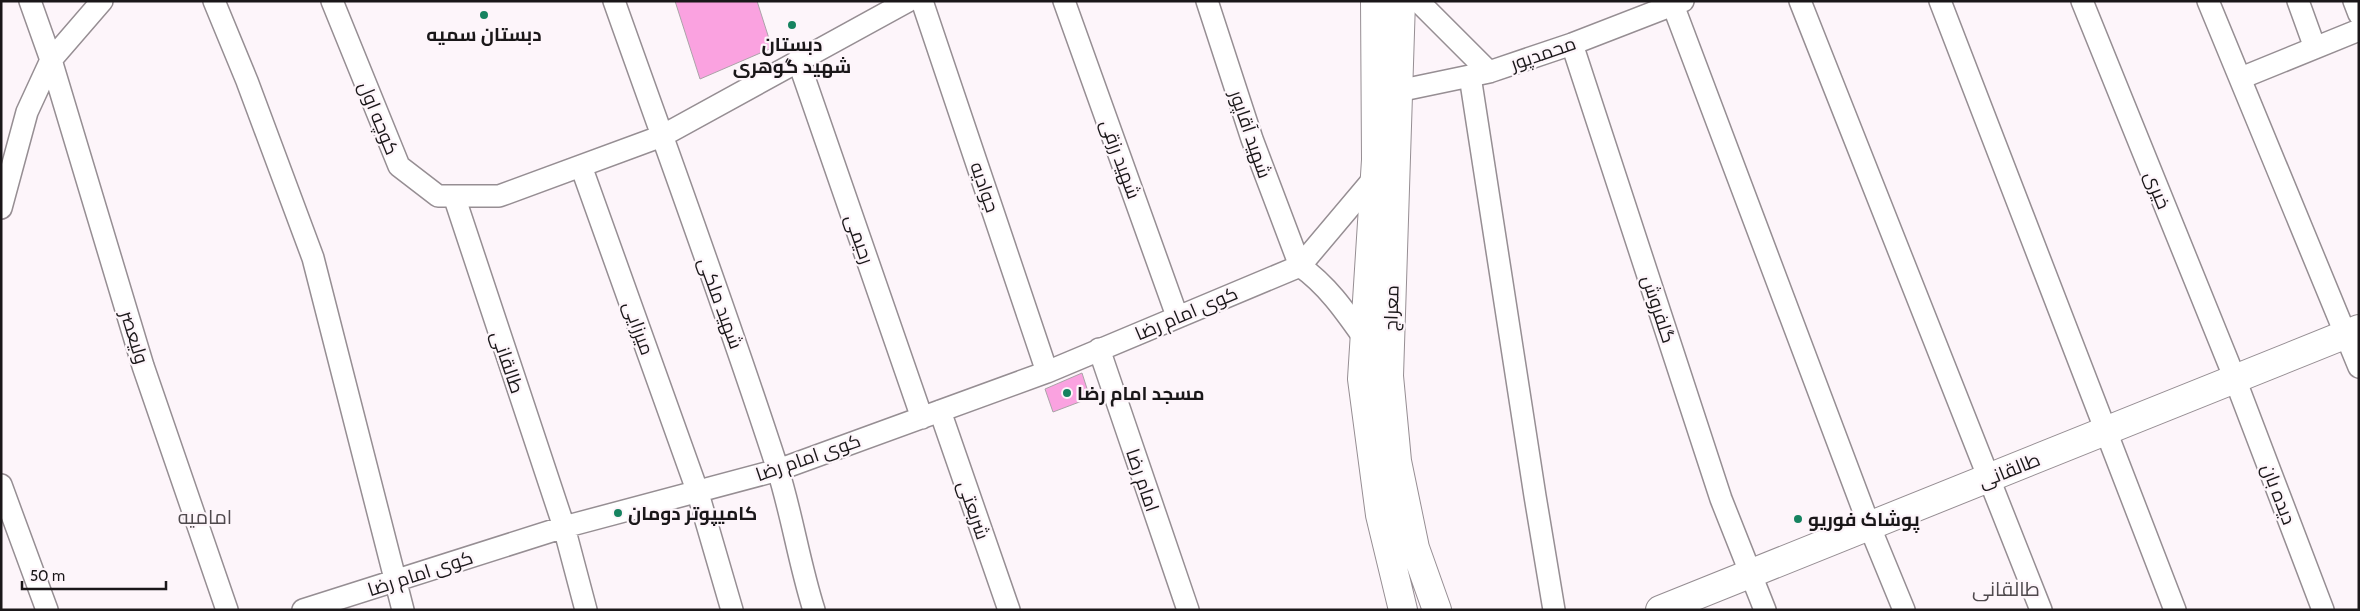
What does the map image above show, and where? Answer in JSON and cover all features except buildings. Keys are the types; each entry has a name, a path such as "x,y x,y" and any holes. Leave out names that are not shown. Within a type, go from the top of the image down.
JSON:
{"main road":[{"name":"معراج","path":"1375,1 1375,177 1362,379 1380,514 1403,610"},
{"name":"معراج","path":"1401,1 1389,376 1397,462 1416,548 1436,610"},
{"name":"طالقانی","path":"1660,610 2352,331"}],"street":[{"name":"ولیعصر","path":"30,1 51,60 143,366 227,610"},
{"path":"1,208 27,112 51,60 102,1"},
{"path":"214,1 247,80 313,258 403,610"},
{"name":"کوچه اول","path":"332,1 399,166 438,196 498,196 662,136 908,1"},
{"name":"شهید ملکی","path":"614,1 740,355 778,470 805,584 814,610"},
{"name":"جوادیه","path":"922,1 1047,372"},
{"name":"شهید رزقی","path":"1064,1 1177,316"},
{"name":"شهید آقاپور","path":"1207,1 1252,139 1300,266"},
{"path":"1418,1 1479,74 1554,610"},
{"path":"1800,1 2041,610"},
{"path":"1940,1 2175,610"},
{"name":"خیری","path":"2082,1 2235,379"},
{"path":"2208,1 2352,331 2359,366"},
{"path":"2298,1 2315,48"},
{"path":"2354,1 2359,14"},
{"path":"1678,3 1869,525 1904,610"},
{"name":"محمدپور","path":"1398,91 1479,74 1572,44 1678,3"},
{"path":"2241,78 2359,30"},
{"name":"گلفروش","path":"1572,44 1721,499 1765,610"},
{"name":"رحیمی","path":"798,60 931,414"},
{"name":"میرزایی","path":"581,166 697,490 732,610"},
{"path":"1364,338 1340,303 1317,278 1300,266 1375,177"},
{"name":"طالقانی","path":"454,196 564,527 586,610"},
{"name":"کوی امام رضا","path":"303,610 564,527 697,490 778,470 1047,372 1300,266"},
{"name":"امام رضا","path":"1099,350 1188,610"},
{"name":"دیده بان","path":"2235,379 2323,610"},
{"name":"شریعتی","path":"931,414 1009,610"},
{"path":"1,485 47,610"}],"place":[{"name":"دبستان سمیه","path":"484,15"},
{"name":"دبستان شهید گوهری","path":"792,25"},
{"name":"مسجد امام رضا","path":"1067,393"},
{"name":"کامیپوتر دومان","path":"618,513"},
{"name":"پوشاک فوریو","path":"1798,519"}],"district":[{"name":"امامیه","path":"205,517"},
{"name":"طالقانی","path":"2006,589"}]}
